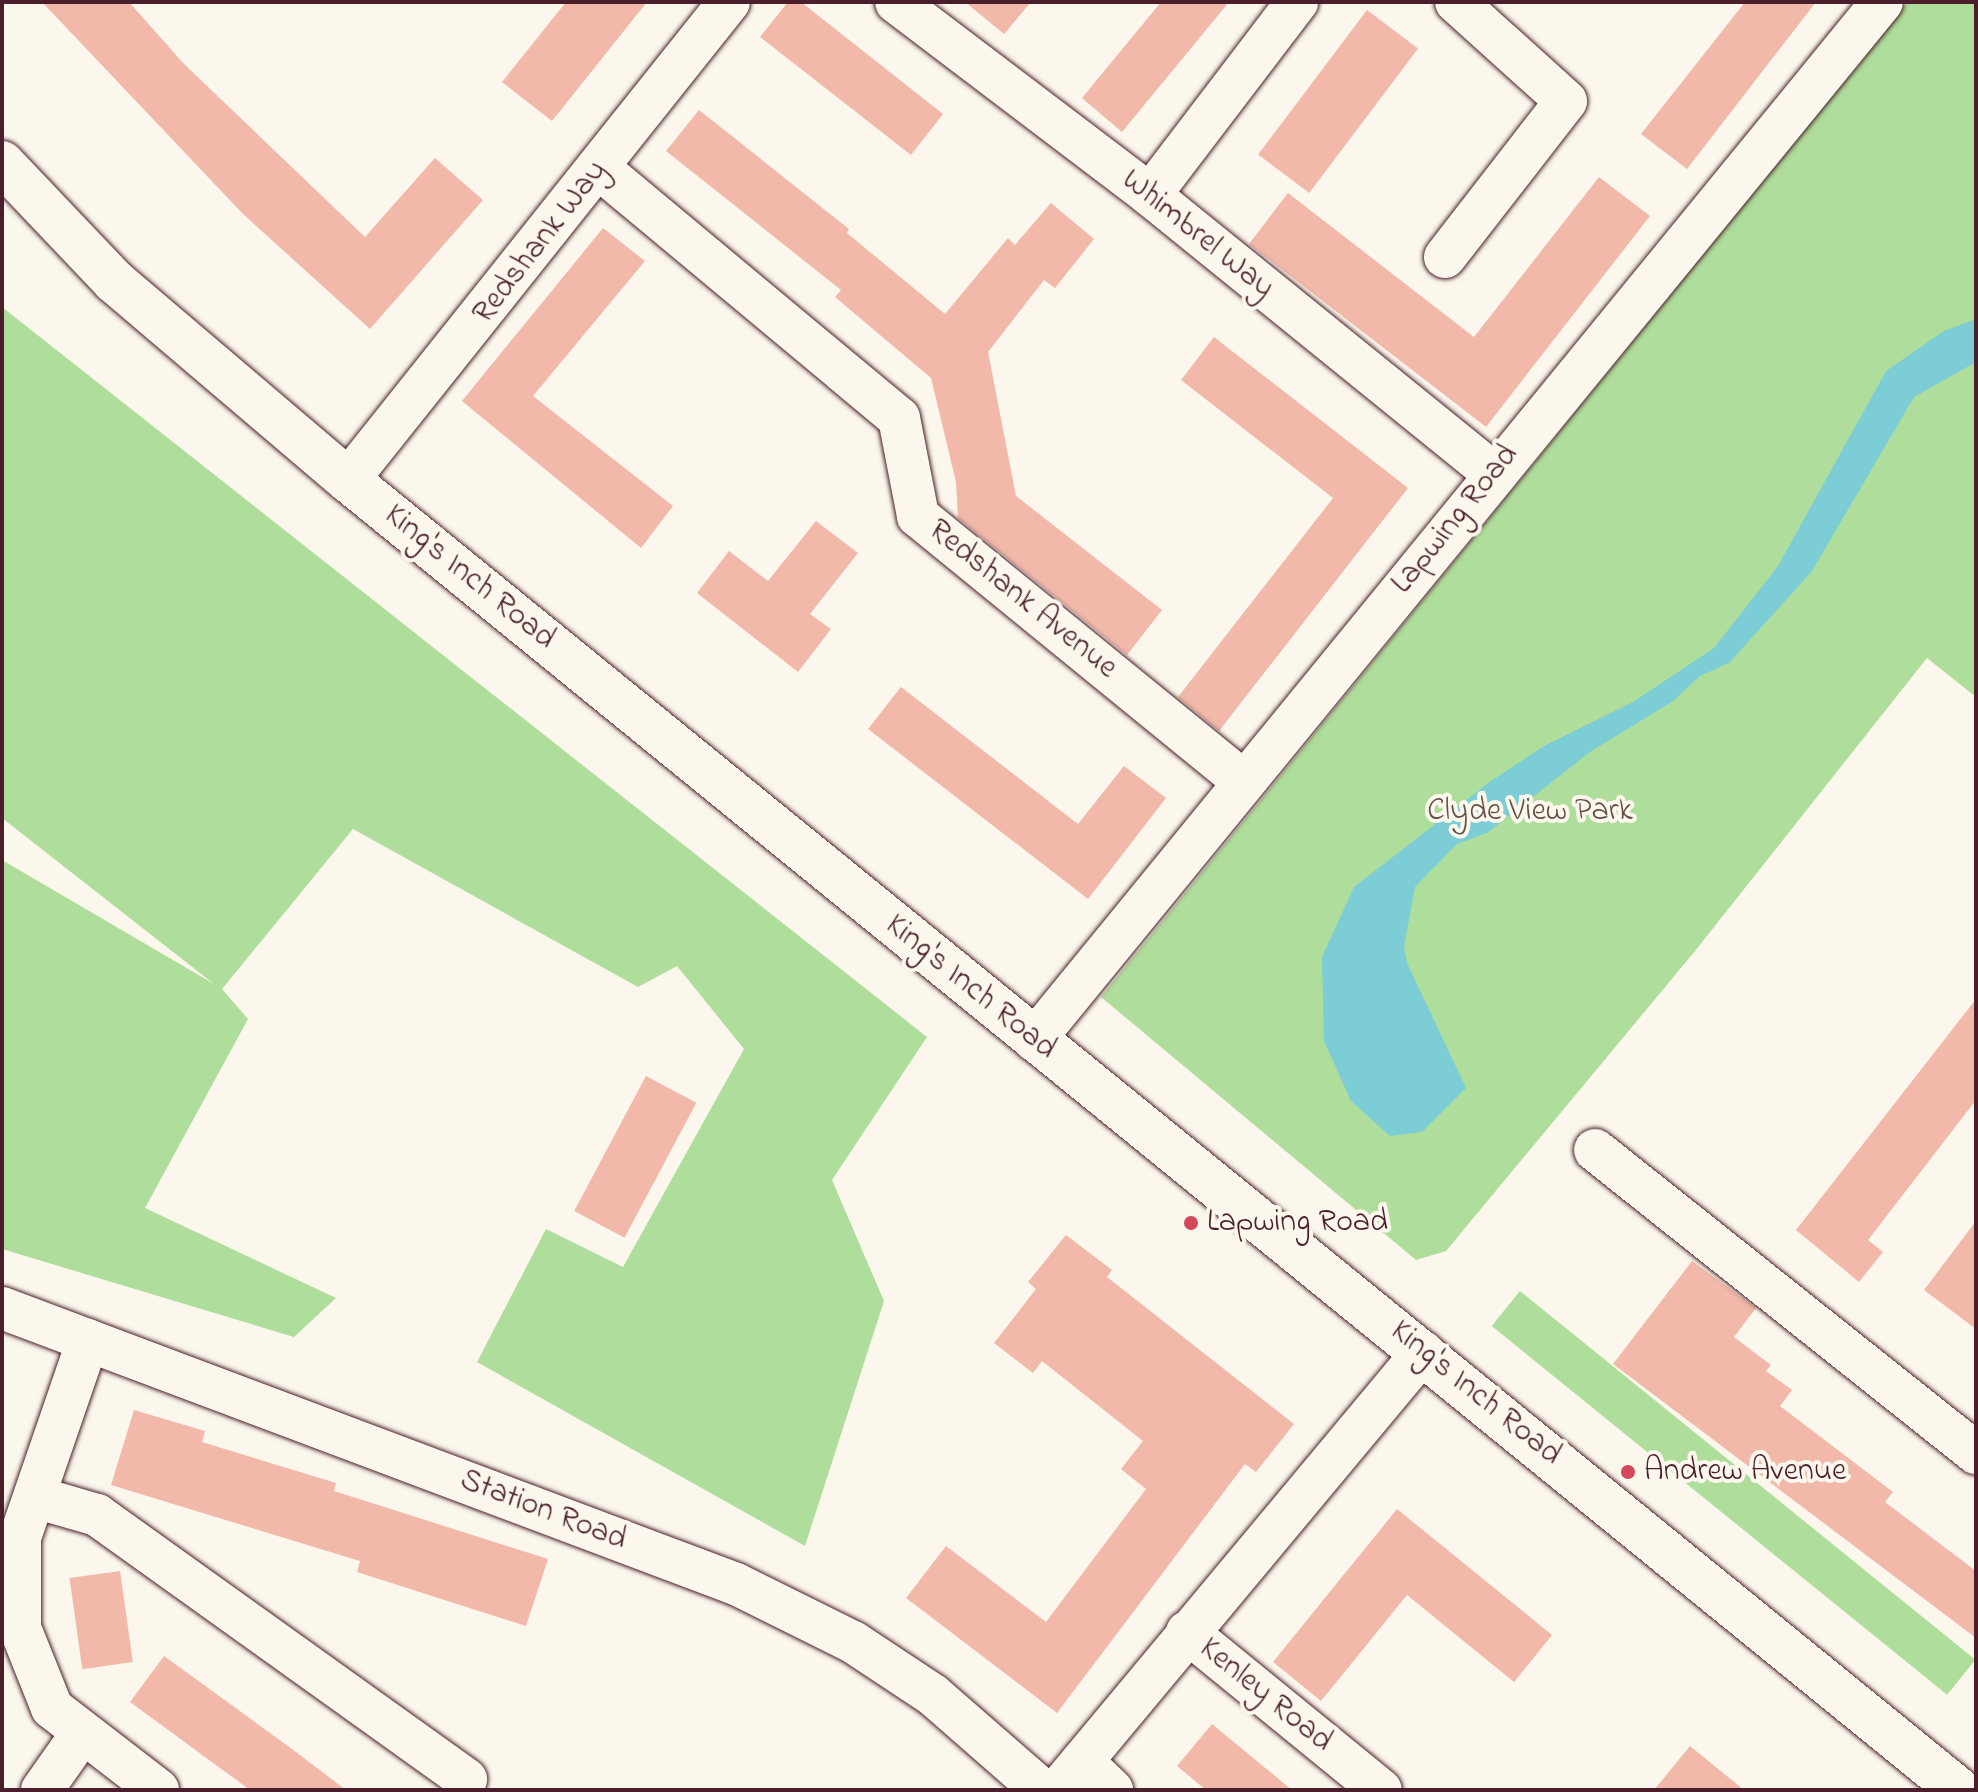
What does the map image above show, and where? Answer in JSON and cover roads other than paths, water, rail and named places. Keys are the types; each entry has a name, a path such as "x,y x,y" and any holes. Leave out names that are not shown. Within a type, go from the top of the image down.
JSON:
{"street":[{"name":"Redshank Way","path":"348,480 600,169 729,2"},
{"name":"Whimbrel Way","path":"896,2 1150,195 1494,474"},
{"path":"1150,195 1297,2"},
{"path":"1445,257 1566,101 1456,2"},
{"name":"Lapwing Road","path":"1034,1040 1882,2"},
{"name":"King's Inch Road","path":"2,163 114,281 348,480 1959,1790"},
{"name":"Redshank Avenue","path":"600,169 899,418 918,516 1243,781"},
{"path":"1595,1150 1976,1453"},
{"name":"Station Road","path":"2,1308 736,1584 853,1642 933,1695 1042,1790"},
{"path":"88,1340 20,1538 20,1628 52,1708 158,1790"},
{"path":"1112,1790 1070,1776 1423,1352"},
{"path":"35,1497 97,1515 466,1779"},
{"name":"Kenley Road","path":"1187,1632 1381,1790"},
{"path":"42,1790 82,1733"}],"water":[{"path":"1976,319 1976,362 1914,397 1812,571 1729,663 1700,676 1673,701 1590,752 1487,833 1457,844 1415,887 1404,947 1407,963 1466,1088 1422,1132 1390,1136 1351,1101 1324,1041 1322,957 1354,887 1491,781 1544,746 1633,702 1714,648 1778,566 1886,371 1944,331"}],"place":[{"name":"Lapwing Road","path":"1191,1223"},
{"name":"Andrew Avenue","path":"1628,1472"}],"park label":[{"name":"Clyde View Park","path":"1530,812"}]}
